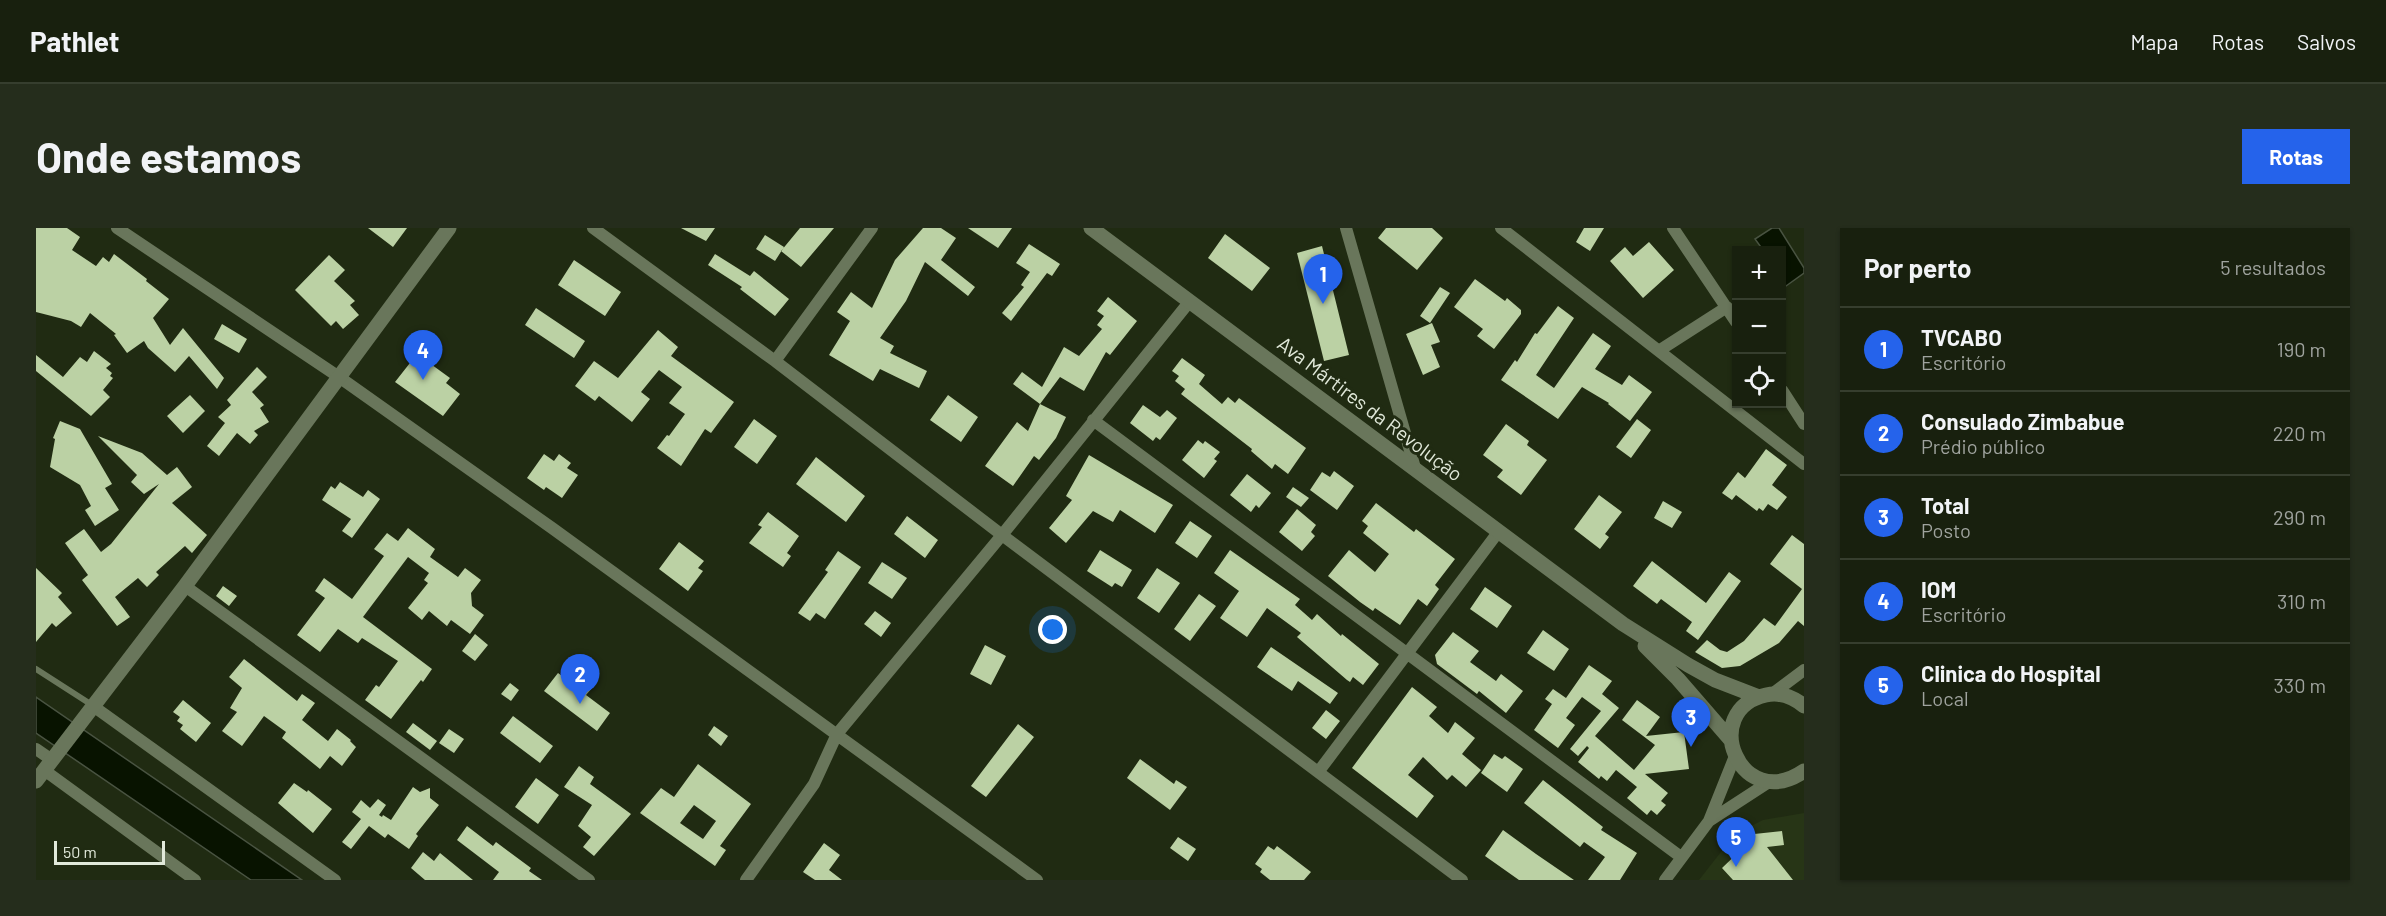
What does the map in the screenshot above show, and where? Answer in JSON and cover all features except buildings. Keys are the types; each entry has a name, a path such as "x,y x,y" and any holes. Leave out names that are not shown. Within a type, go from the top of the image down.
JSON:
{"street":[{"path":"117,228 339,377 1037,880"},
{"path":"47,766 184,586 449,228"},
{"path":"593,228 775,361 1002,535 1462,880"},
{"path":"775,361 872,228"},
{"name":"Ava Mártires da Revolução","path":"1091,228 1623,624"},
{"path":"1346,228 1415,468"},
{"path":"1501,228 1804,464"},
{"path":"1672,228 1732,315"},
{"path":"746,880 814,784 837,734 1002,535 1190,301"},
{"path":"1660,350 1727,308"},
{"path":"1786,396 1804,424"},
{"path":"1093,420 1681,857"},
{"path":"1319,771 1409,654 1499,531"},
{"path":"184,586 589,880"},
{"path":"1623,624 1715,680 1765,695 1785,695 1804,706"},
{"path":"1623,624 1678,679 1730,739"},
{"path":"1804,670 1765,695 1747,703 1738,713 1732,725 1730,739 1735,756 1749,773 1804,789"},
{"path":"90,710 335,880"},
{"path":"36,748 47,766 195,880"},
{"path":"1665,880 1709,821 1735,756"},
{"path":"1709,821 1775,782 1794,778 1804,771"}],"lane":[{"path":"36,669 90,710"}],"shaded area":[{"path":"1772,228 1779,228 1804,268 1804,273 1786,286 1786,246 1760,246 1755,239"},
{"path":"36,697 302,880 251,880 36,733"},
{"path":"1804,813 1804,880 1699,880 1735,834 1763,820"}],"place":[{"name":"TVCABO","path":"1323,304"},
{"name":"IOM","path":"423,380"},
{"name":"Consulado Zimbabue","path":"580,704"},
{"name":"Total","path":"1691,747"},
{"name":"Clinica do Hospital","path":"1736,867"}]}
